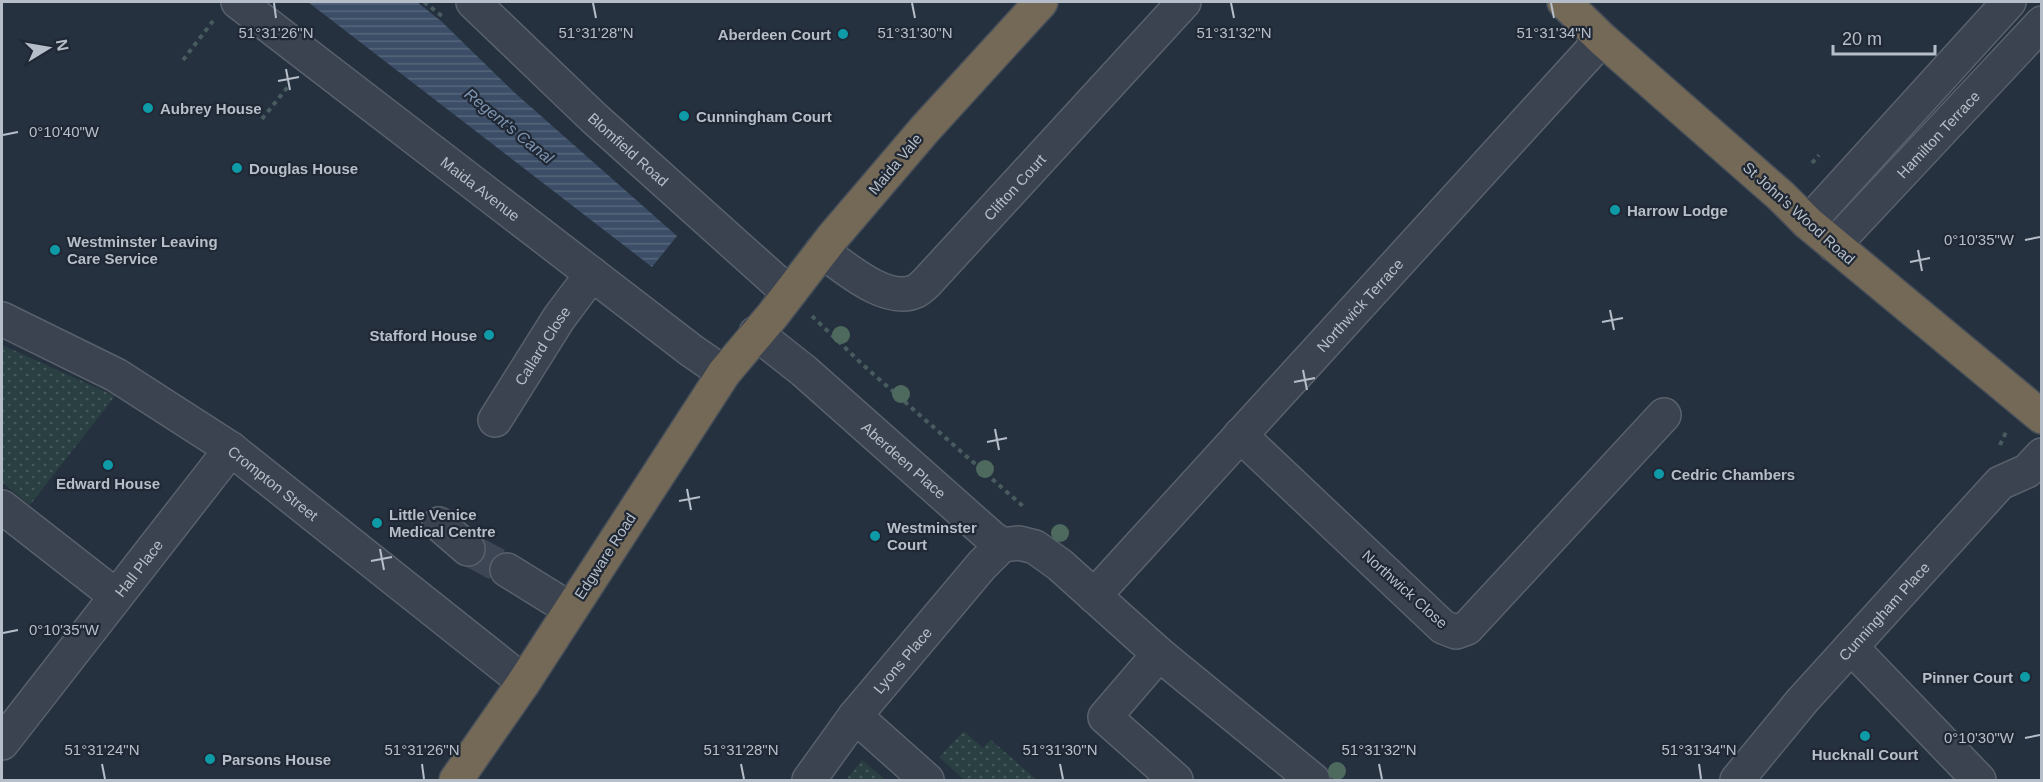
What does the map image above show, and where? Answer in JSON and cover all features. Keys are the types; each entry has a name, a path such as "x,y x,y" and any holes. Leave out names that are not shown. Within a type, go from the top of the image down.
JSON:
{"highway":[{"name":"Maida Vale","path":"756,333 925,129 1040,2"},
{"name":"St John's Wood Road","path":"1564,2 1602,39 1808,223 2042,417"},
{"name":"Edgware Road","path":"456,780 524,682 724,373 756,333"}],"street":[{"name":"Blomfield Road","path":"473,2 594,118 789,293"},
{"name":"Clifton Court","path":"822,251 872,286 894,293 907,294 916,291 927,282 1184,2"},
{"path":"1808,223 2009,2"},
{"name":"Maida Avenue","path":"226,10 592,274 724,373"},
{"name":"Hamilton Terrace","path":"1834,245 2042,23"},
{"name":"Northwick Terrace","path":"1094,596 1602,39"},
{"name":"Callard Close","path":"495,420 559,318 592,274"},
{"name":"Crompton Street","path":"2,319 116,375 231,449 524,682"},
{"name":"Aberdeen Place","path":"756,333 804,371 1002,545"},
{"name":"Northwick Close","path":"1240,435 1443,627 1456,633 1467,628 1664,415"},
{"name":"Hall Place","path":"2,743 231,449"},
{"name":"Cunningham Place","path":"1737,780 1802,701 2000,483 2027,471 2042,455"},
{"path":"2,507 116,596"},
{"path":"439,524 468,549"},
{"path":"1002,545 1019,543 1035,547 1060,565 1159,654 1311,780"},
{"name":"Lyons Place","path":"809,780 855,716 982,565 1002,545"},
{"path":"507,570 570,609"},
{"path":"1851,647 1979,780"},
{"path":"1159,654 1105,717 1176,780"},
{"path":"855,716 927,780"}],"path":[{"path":"183,60 226,10"},
{"path":"262,119 294,79"},
{"path":"1812,163 1819,155"},
{"path":"789,293 862,364 1030,513"}],"green space":[{"path":"2,345 115,396 30,505 2,482"},
{"path":"964,731 983,748 991,740 1037,780 964,780 939,757"},
{"path":"862,760 886,780 846,780"}],"water":[{"name":"Regent's Canal","path":"308,2 417,2 441,21 515,93 677,236 652,267"}],"tunnel":[{"path":"468,549 507,570"}],"place":[{"name":"Aberdeen Court","path":"843,34"},
{"name":"Aubrey House","path":"148,108"},
{"name":"Cunningham Court","path":"684,116"},
{"name":"Douglas House","path":"237,168"},
{"name":"Harrow Lodge","path":"1615,210"},
{"name":"Westminster Leaving Care Service","path":"55,250"},
{"name":"Stafford House","path":"489,335"},
{"name":"Edward House","path":"108,465"},
{"name":"Cedric Chambers","path":"1659,474"},
{"name":"Little Venice Medical Centre","path":"377,523"},
{"name":"Westminster Court","path":"875,536"},
{"name":"Pinner Court","path":"2025,677"},
{"name":"Hucknall Court","path":"1865,736"},
{"name":"Parsons House","path":"210,759"}]}
